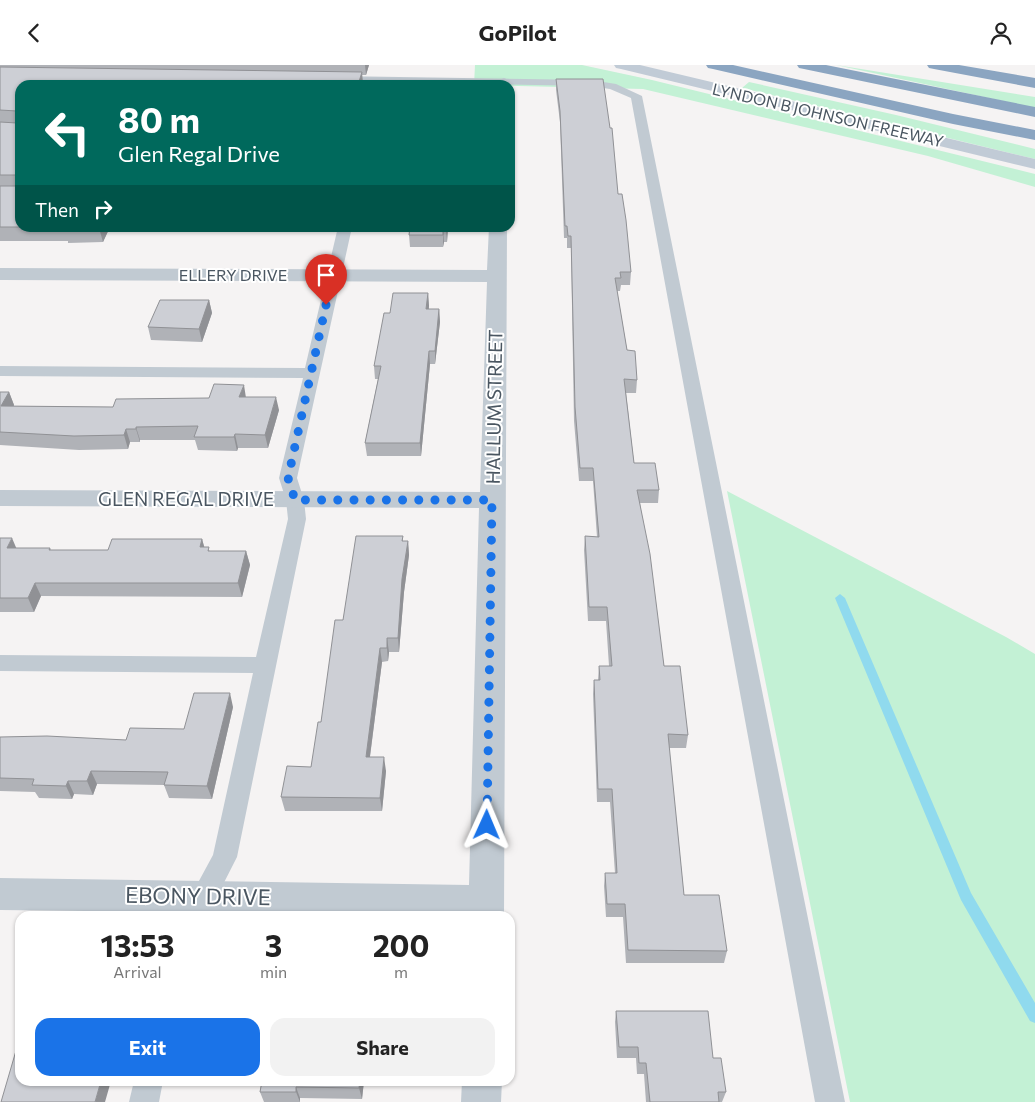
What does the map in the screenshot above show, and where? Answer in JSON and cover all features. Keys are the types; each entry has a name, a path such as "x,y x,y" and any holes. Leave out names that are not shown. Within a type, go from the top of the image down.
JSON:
{"highway":[{"path":"713,65 953,119 1035,135"},
{"path":"804,65 1035,112"},
{"path":"934,65 1035,83"},
{"path":"953,119 1035,144"}],"main road":[{"name":"LYNDON B JOHNSON FREEWAY","path":"621,65 1035,164"}],"street":[{"name":"HALLUM STREET","path":"486,909 498,232"},
{"name":"ELLERY DRIVE","path":"0,274 497,276"},
{"name":"GLEN REGAL DRIVE","path":"0,498 492,500"},
{"name":"EBONY DRIVE","path":"0,894 198,906 486,909"},
{"path":"481,1102 482,1086"}],"lane":[{"path":"320,79 357,80"},
{"path":"515,84 591,83 612,86 636,95 830,1102"},
{"path":"198,906 225,857 264,665 297,519 295,500 288,478 332,276 344,232"},
{"path":"0,371 311,373"},
{"path":"0,663 264,665"},
{"path":"144,1102 148,1086"}],"green space":[{"path":"475,65 582,65 652,80 1035,174 1035,187 928,156 643,89 515,86 515,80 474,80"},
{"path":"836,65 1035,97 1035,108"},
{"path":"749,82 1035,149 1035,159 742,88"},
{"path":"727,491 1035,654 1035,1102 850,1102"}],"building":[{"path":"0,67 362,72 360,80 15,80 15,111 0,110"},
{"path":"556,79 603,79 610,128 612,128 618,194 622,194 626,220 631,272 620,272 621,278 615,278 627,350 635,351 637,380 624,379 634,463 655,463 659,490 637,490 650,554 664,666 680,666 688,735 668,734 684,895 719,895 727,951 628,950 625,904 607,904 605,873 617,873 612,789 598,789 594,680 600,680 599,666 612,666 607,607 589,607 585,536 599,537 593,468 580,468 575,407 571,236 568,236 567,226 565,226 560,111"},
{"path":"0,122 15,123 15,175 0,175"},
{"path":"0,186 15,186 15,227 0,227"},
{"path":"409,232 443,232 443,235 409,235"},
{"path":"393,293 428,293 426,309 439,309 435,351 429,351 420,443 365,443 381,366 374,366 384,313 390,313"},
{"path":"160,300 209,300 199,329 148,327"},
{"path":"214,384 244,385 239,397 276,397 265,435 235,434 234,437 194,437 198,426 136,427 136,429 126,429 124,435 74,436 0,432 0,392 9,392 1,406 113,407 116,399 209,398"},
{"path":"356,536 403,536 402,541 408,541 402,579 398,638 387,638 387,648 380,648 366,757 384,757 380,798 281,797 287,766 311,767 318,722 321,722 335,620 343,620"},
{"path":"0,538 12,538 7,548 50,548 49,550 108,550 112,539 202,539 200,547 209,547 208,551 246,551 238,583 35,583 28,598 0,598"},
{"path":"194,693 230,693 207,786 164,785 168,772 91,771 87,781 68,781 66,786 32,785 34,779 0,778 0,737 47,736 126,740 130,728 184,729"},
{"path":"616,1011 708,1011 713,1058 721,1058 726,1092 718,1092 719,1102 650,1102 646,1063 639,1063 638,1047 619,1047"},
{"path":"15,1054 15,1086 100,1086 95,1102 1,1102"},
{"path":"261,1086 359,1086 359,1088 296,1087 296,1092 260,1092"}],"waterway":[{"path":"840,598 966,896 1035,1016"}],"route":[{"path":"326,305 288,478 295,500 492,500 487,825"}]}
